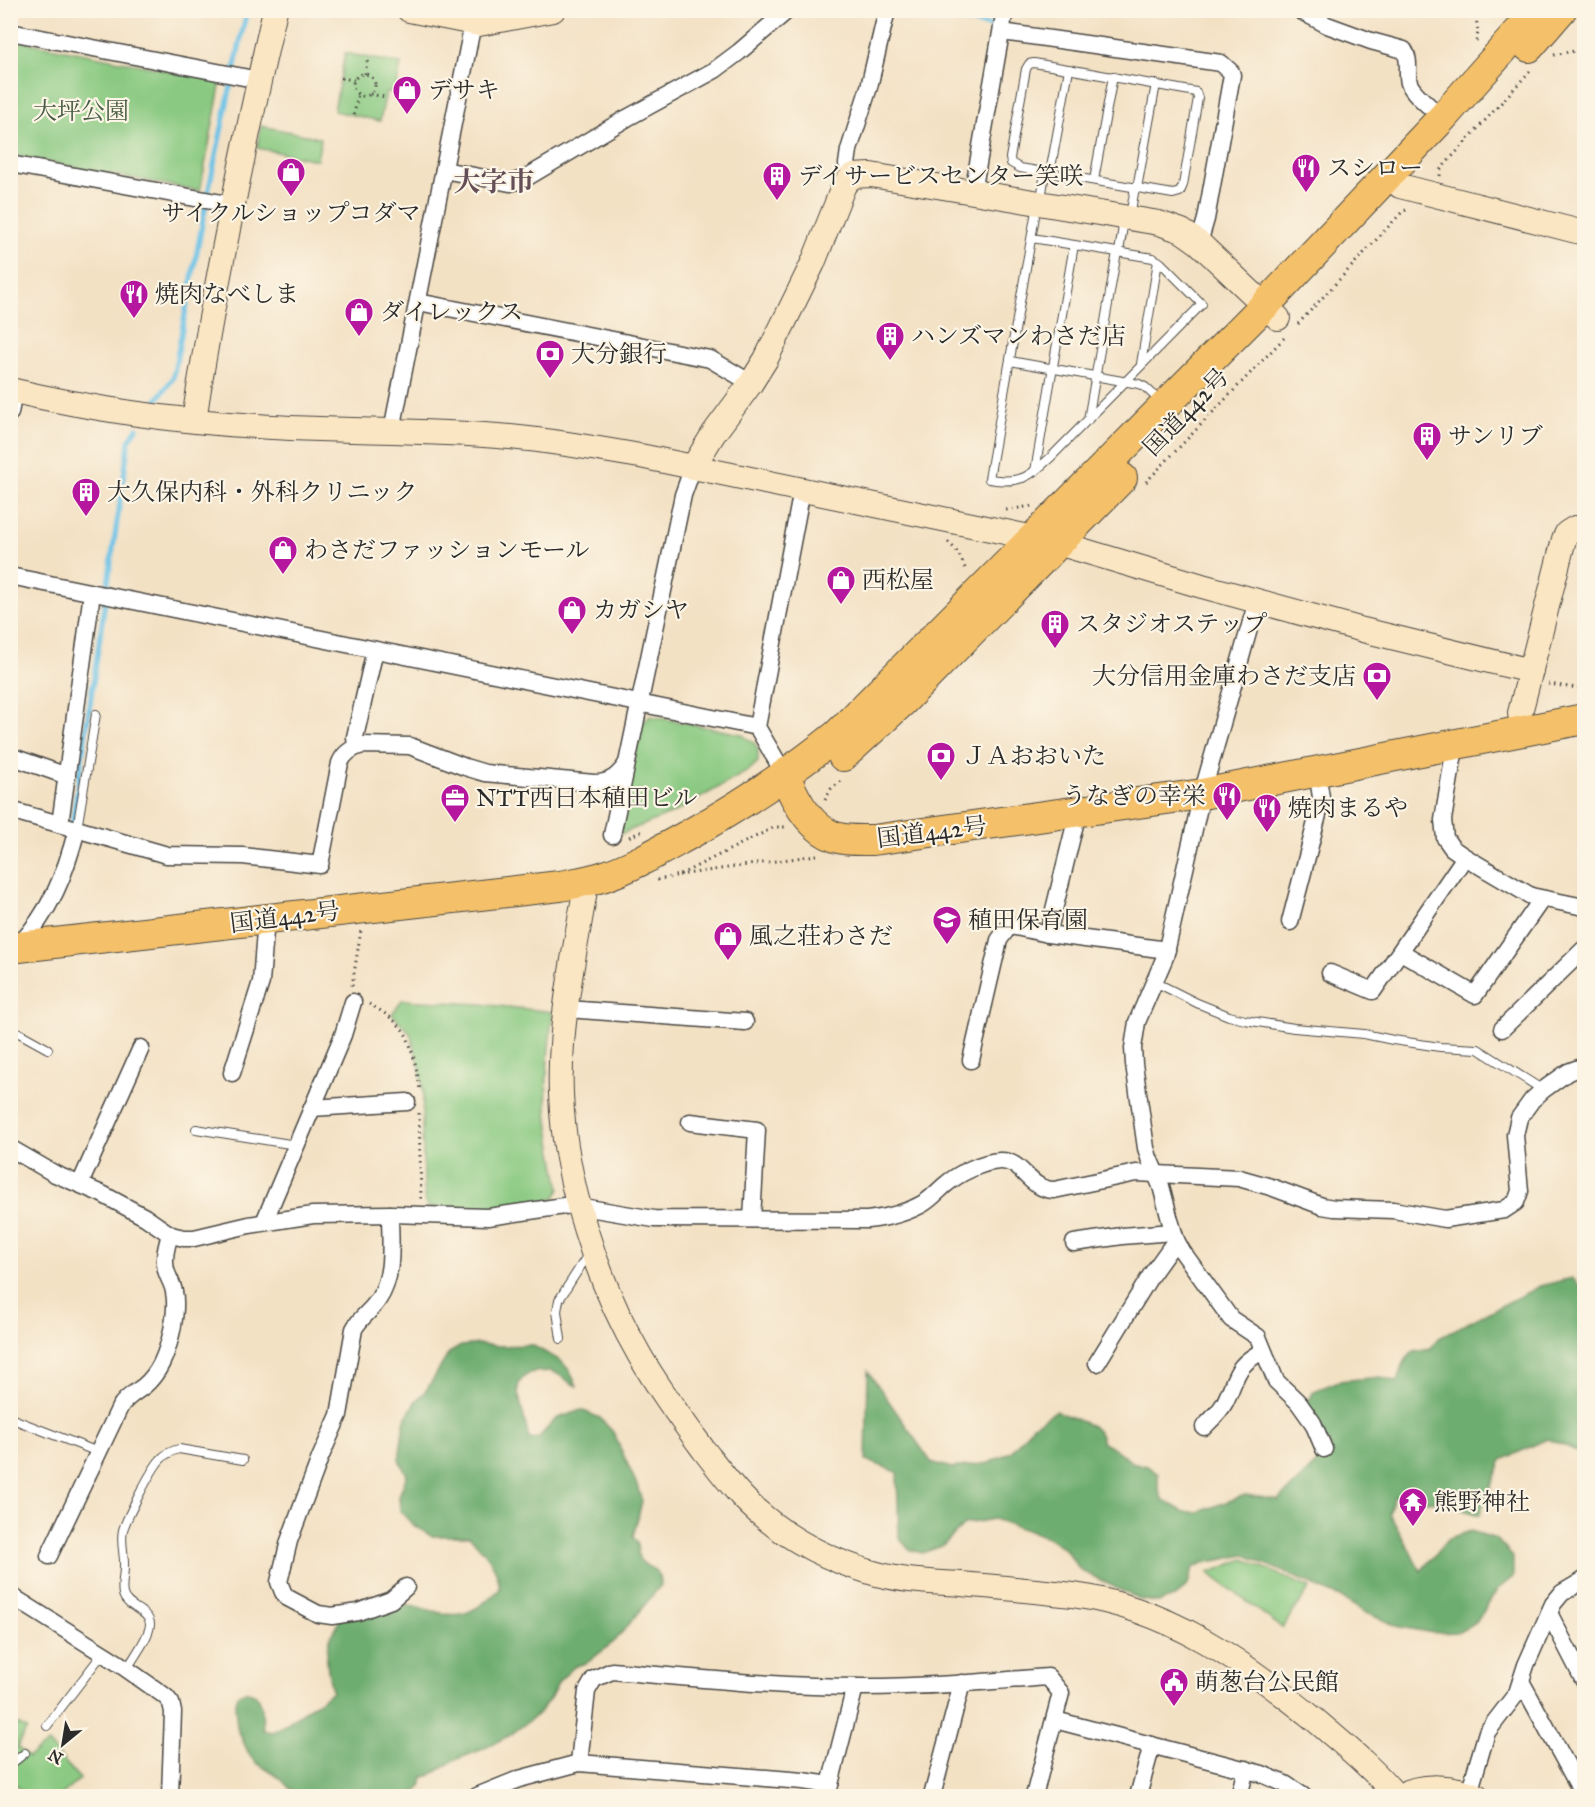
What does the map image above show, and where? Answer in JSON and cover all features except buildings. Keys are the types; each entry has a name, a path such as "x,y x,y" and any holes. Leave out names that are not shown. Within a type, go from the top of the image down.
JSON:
{"highway":[{"name":"国道442号","path":"1046,541 1165,406 1281,321 1442,118 1559,13"},
{"name":"国道442号","path":"12,950 573,885 605,876 643,860 716,819 789,785 837,735 1281,321 1407,197 1559,13"},
{"name":"国道442号","path":"789,785 804,811 823,830 833,836 850,840 888,838 1202,794 1584,719"}],"street":[{"path":"194,420 225,204 251,79 275,10"},
{"path":"409,10 486,24 553,10"},
{"path":"444,170 510,183 524,179 618,123 715,70 788,10"},
{"path":"852,176 848,164 849,150 869,87 887,10"},
{"path":"973,192 1005,10"},
{"path":"1299,10 1327,25 1404,50 1407,56 1410,85 1442,118"},
{"path":"392,430 473,23"},
{"path":"10,32 251,79"},
{"path":"1002,32 1221,63 1231,72 1206,219 1199,243"},
{"path":"10,164 225,204"},
{"path":"612,834 682,495 693,467 714,433 766,359 807,276 844,184 852,176 871,175 1127,217 1176,228 1199,243 1281,321"},
{"path":"1407,197 1584,233"},
{"path":"418,302 710,359 717,361 751,383"},
{"path":"12,398 253,426 483,434 553,441 645,457 1046,541 1535,677"},
{"path":"789,785 777,759 757,727 802,490"},
{"path":"1522,731 1520,713 1535,677 1564,539 1567,533 1575,528 1584,530"},
{"path":"10,576 757,727"},
{"path":"60,824 92,593"},
{"path":"1257,601 1202,794 1167,950 1137,1022 1133,1048 1134,1064 1146,1148 1161,1186 1175,1236 1194,1270 1231,1319 1258,1337 1276,1381 1298,1402 1313,1423 1324,1449"},
{"path":"356,747 355,737 375,650"},
{"path":"1454,744 1443,829 1445,838 1452,848 1524,893 1584,907"},
{"path":"10,810 167,855 243,856 320,865 340,763 347,752 356,747 410,746 485,773 594,783 610,780 620,773 627,763"},
{"path":"10,756 67,776"},
{"path":"1290,922 1320,807 1321,797 1317,772"},
{"path":"1048,934 1078,812"},
{"path":"12,950 40,921 56,892 64,874 77,829"},
{"path":"1330,974 1373,991 1465,857"},
{"path":"573,885 567,1009 561,1067 562,1106 569,1161 592,1247 628,1334 670,1404 731,1484 753,1508 778,1528 827,1556 882,1575 1076,1596 1123,1605 1176,1626 1217,1647 1278,1690 1364,1761 1398,1797 1407,1792 1432,1788 1447,1788 1473,1795 1487,1732 1517,1694 1526,1665 1553,1604 1562,1593 1584,1580"},
{"path":"1401,952 1475,995 1542,899"},
{"path":"232,1073 261,982 266,919"},
{"path":"971,1060 999,940 1011,926 1048,934 1167,950"},
{"path":"1502,1029 1584,949"},
{"path":"264,1222 343,1035 355,998"},
{"path":"567,1009 745,1022"},
{"path":"80,1184 141,1048"},
{"path":"10,1148 55,1174 102,1194 179,1238 194,1238 264,1222 313,1215 390,1214 488,1217 554,1207 580,1206 654,1219 882,1218 925,1203 947,1183 987,1163 997,1161 1014,1164 1037,1186 1045,1190 1136,1173 1239,1178 1334,1208 1393,1210 1444,1219 1504,1210 1516,1202 1520,1191 1515,1135 1519,1119 1532,1100 1543,1090 1568,1072 1584,1066"},
{"path":"312,1108 415,1101"},
{"path":"690,1122 757,1130 752,1219"},
{"path":"390,1214 390,1265 387,1281 377,1301 354,1329 339,1415 292,1531 279,1582 286,1597 318,1614 332,1616 358,1612 391,1600 406,1587"},
{"path":"49,1556 124,1401 148,1383 166,1353 175,1301 165,1262 170,1234"},
{"path":"1074,1244 1134,1235 1175,1236"},
{"path":"1097,1363 1175,1236"},
{"path":"1204,1427 1218,1413 1226,1400 1235,1376 1243,1365 1263,1351"},
{"path":"13,1602 103,1653 165,1696 172,1707 170,1797"},
{"path":"1549,1613 1584,1681"},
{"path":"579,1763 587,1691 594,1679 612,1671 748,1682 855,1687 1048,1677 1061,1693 1034,1797"},
{"path":"1521,1681 1584,1797"},
{"path":"932,1797 962,1683"},
{"path":"477,1797 519,1779 579,1763 792,1780 829,1791 855,1687"},
{"path":"1055,1720 1246,1769 1274,1779 1303,1797"},
{"path":"1138,1797 1152,1745"},
{"path":"1239,1797 1246,1769"}],"lane":[{"path":"1034,63 1070,69 1193,90 1198,94 1183,185 1177,194 1015,166 1011,163 1010,158 1027,67 1034,63"},
{"path":"1032,238 1153,258 1202,304 1058,451 1035,471 1008,482 989,479 1032,238 1070,69"},
{"path":"1094,180 1113,76"},
{"path":"1088,421 1118,252 1136,188 1156,84"},
{"path":"1035,471 1074,245"},
{"path":"1141,364 1158,261"},
{"path":"1010,361 1126,381 1145,387 1165,406"},
{"path":"77,829 96,714"},
{"path":"1155,982 1197,1003 1245,1020 1294,1028 1364,1034 1440,1047 1478,1049 1543,1090"},
{"path":"10,1028 48,1049"},
{"path":"196,1129 296,1145"},
{"path":"561,1339 557,1311 559,1300 592,1247"},
{"path":"10,1418 98,1452"},
{"path":"127,1669 148,1634 150,1620 128,1603 122,1593 125,1565 122,1533 126,1521 158,1462 167,1454 179,1449 243,1460"},
{"path":"47,1726 103,1653"},
{"path":"10,1764 25,1753"}],"path":[{"path":"1474,46 1478,32 1475,10"},
{"path":"1553,55 1584,50"},
{"path":"365,74 368,57"},
{"path":"1440,179 1441,169 1533,68"},
{"path":"370,75 375,82 374,90 364,96 358,94 353,88 354,80 357,76 370,75"},
{"path":"340,78 354,80"},
{"path":"354,116 358,94"},
{"path":"370,94 385,97"},
{"path":"1140,488 1281,321 1403,211 1407,197"},
{"path":"947,542 955,548 966,573"},
{"path":"1535,677 1584,689"},
{"path":"680,875 775,827 790,827"},
{"path":"655,881 680,875 817,855"},
{"path":"364,908 355,998 376,1008 405,1033 418,1078 415,1101 422,1215"}],"green space":[{"name":"大坪公園","path":"10,39 221,81 200,191 11,155"},
{"path":"345,53 401,64 395,93 386,92 380,121 334,111"},
{"path":"261,126 321,138 317,160 257,148"},
{"path":"650,716 741,734 755,744 758,750 758,762 748,771 673,813 618,835 641,725"},
{"path":"402,1000 480,1004 553,1012 548,1061 547,1110 560,1189 554,1199 495,1211 429,1207 425,1203 423,1091 420,1067 410,1033 392,1014"},
{"path":"1572,1278 1584,1290 1584,1455 1547,1439 1502,1460 1479,1515 1438,1502 1394,1497 1389,1513 1421,1571 1449,1538 1471,1531 1496,1539 1513,1557 1513,1577 1498,1589 1476,1623 1459,1632 1433,1633 1400,1627 1366,1613 1340,1597 1245,1555 1203,1563 1193,1568 1188,1584 1177,1596 1159,1602 1140,1600 1080,1570 1065,1549 1047,1537 994,1519 965,1524 942,1546 922,1553 911,1550 899,1539 897,1472 866,1460 868,1371 931,1462 952,1468 989,1463 1012,1451 1033,1425 1056,1411 1092,1426 1100,1434 1103,1443 1132,1462 1147,1466 1158,1474 1158,1488 1162,1499 1184,1512 1199,1512 1245,1495 1279,1500 1331,1449 1306,1406 1314,1391 1339,1381 1381,1377 1397,1382 1403,1363 1414,1351 1431,1348 1438,1338 1540,1286"},
{"path":"532,1345 561,1361 569,1370 577,1386 549,1371 530,1373 520,1382 518,1392 529,1439 538,1438 556,1419 581,1410 600,1418 613,1432 642,1501 633,1537 638,1545 638,1556 643,1563 657,1572 661,1585 615,1641 588,1662 574,1667 559,1681 539,1713 510,1735 423,1777 422,1784 414,1796 302,1796 250,1756 237,1728 235,1705 238,1695 247,1691 256,1695 262,1708 263,1730 272,1732 332,1691 327,1663 329,1643 338,1623 352,1607 371,1601 389,1607 408,1606 448,1614 461,1614 477,1608 500,1589 497,1573 490,1560 469,1536 431,1536 413,1525 400,1511 399,1496 407,1475 399,1460 404,1422 449,1353 461,1346"},
{"path":"1244,1559 1310,1588 1282,1628 1209,1573"},
{"path":"10,1720 27,1729 17,1747 28,1757 48,1743 80,1779 60,1796 26,1796 11,1779"}],"waterway":[{"path":"156,401 173,378 209,188 247,10"},
{"path":"895,10 993,26"},
{"path":"72,825 129,441 137,428"}],"place":[{"name":"デサキ","path":"407,116"},
{"name":"スシロー","path":"1306,194"},
{"name":"サイクルショップコダマ","path":"291,198"},
{"name":"デイサービスセンター笑咲","path":"777,202"},
{"name":"焼肉なべしま","path":"134,320"},
{"name":"ダイレックス","path":"359,338"},
{"name":"ハンズマンわさだ店","path":"890,362"},
{"name":"大分銀行","path":"550,380"},
{"name":"サンリブ","path":"1427,462"},
{"name":"大久保内科・外科クリニック","path":"86,518"},
{"name":"わさだファッションモール","path":"283,576"},
{"name":"西松屋","path":"841,606"},
{"name":"カガシヤ","path":"572,636"},
{"name":"スタジオステップ","path":"1055,650"},
{"name":"大分信用金庫わさだ支店","path":"1377,702"},
{"name":"ＪＡおおいた","path":"941,782"},
{"name":"うなぎの幸栄","path":"1227,822"},
{"name":"NTT西日本稙田ビル","path":"455,824"},
{"name":"焼肉まるや","path":"1267,834"},
{"name":"稙田保育園","path":"947,946"},
{"name":"風之荘わさだ","path":"728,962"},
{"name":"熊野神社","path":"1413,1528"},
{"name":"萌葱台公民館","path":"1174,1708"}],"district":[{"name":"大字市","path":"494,181"}]}
